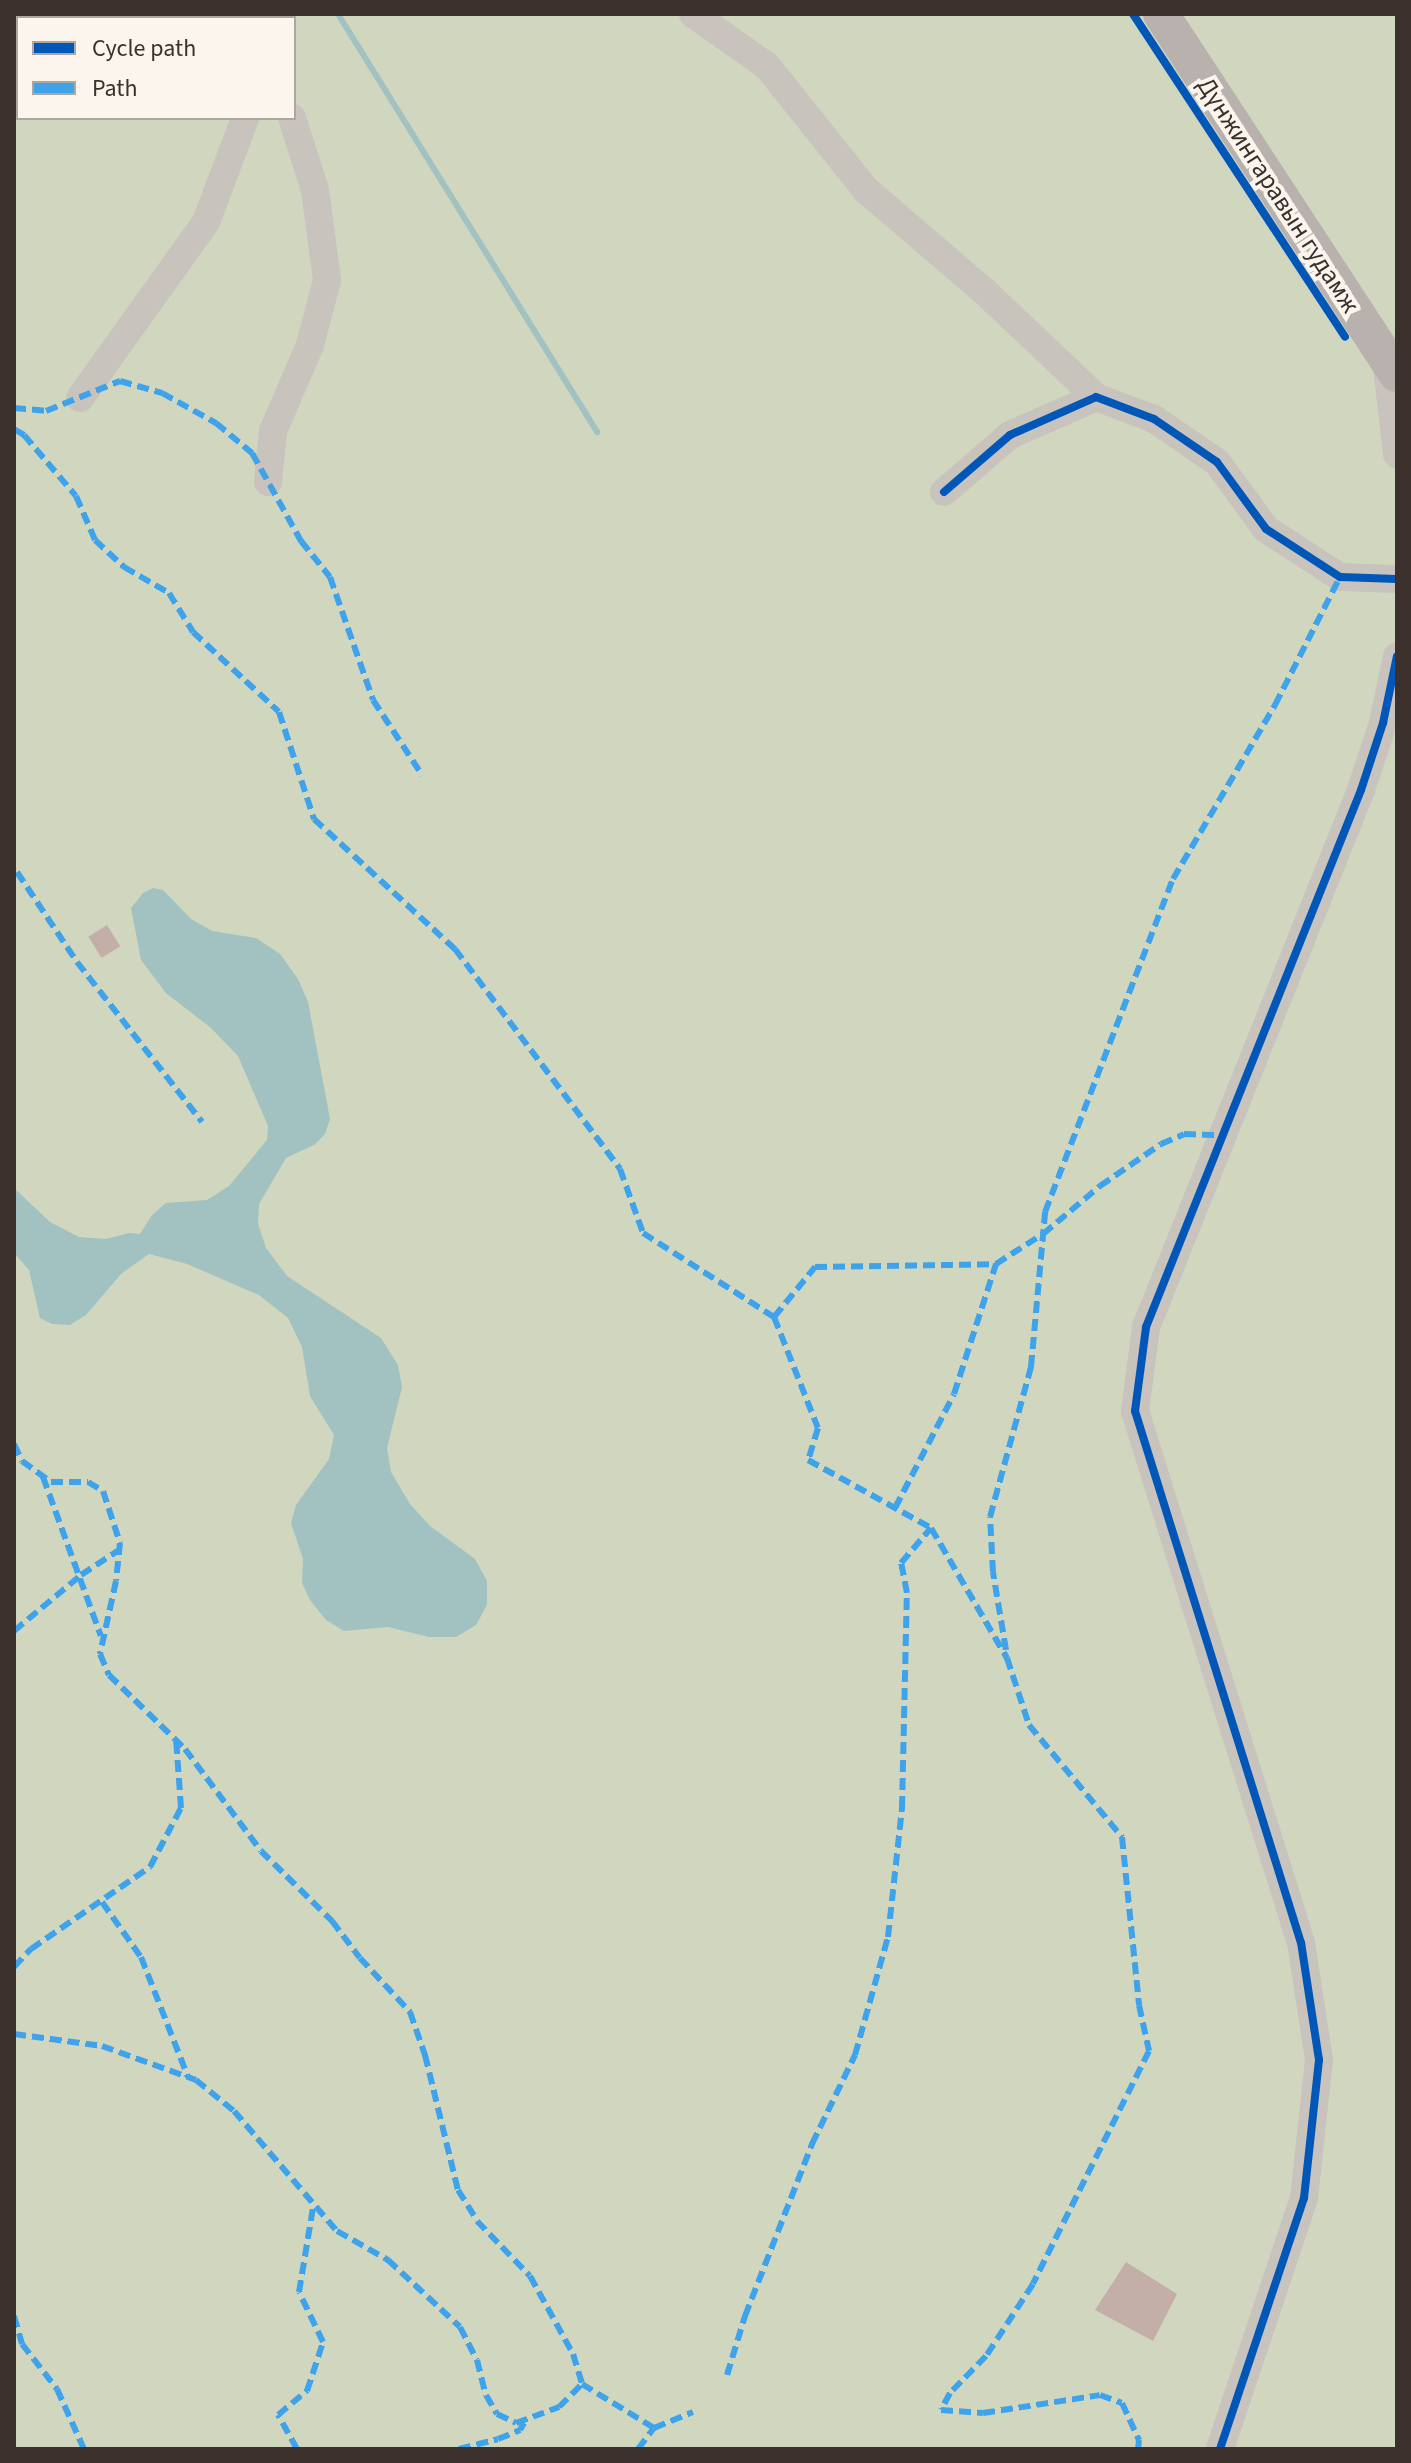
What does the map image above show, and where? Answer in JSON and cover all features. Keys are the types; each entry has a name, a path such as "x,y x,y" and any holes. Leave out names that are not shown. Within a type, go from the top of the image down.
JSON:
{"main road":[{"name":"Дүнжингаравын гудамж","path":"1161,14 1391,366"}],"street":[{"path":"693,14 767,66 866,190 984,291 1096,397 1154,419 1217,462 1266,529 1340,577 1397,579"},
{"path":"80,398 206,222 244,120"},
{"path":"268,482 273,431 310,345 327,280 315,190 293,120"},
{"path":"1391,366 1397,454"},
{"path":"944,492 1010,435 1096,397"},
{"path":"1220,2449 1304,2198 1319,2060 1301,1943 1135,1411 1146,1327 1357,801 1383,723 1397,656"}],"green space":[{"path":"14,14 1397,14 1397,2449 14,2449"}],"water":[{"path":"153,888 163,890 191,919 212,931 256,938 280,954 298,979 308,1002 330,1119 325,1134 314,1145 286,1158 259,1204 258,1224 266,1248 287,1276 381,1338 398,1365 402,1387 387,1448 391,1472 410,1504 430,1526 475,1559 487,1581 487,1605 476,1625 456,1637 429,1637 388,1627 344,1631 326,1620 310,1600 302,1583 303,1559 291,1523 296,1505 329,1459 334,1435 310,1396 302,1347 288,1318 259,1295 187,1264 149,1254 121,1274 86,1315 70,1325 52,1324 40,1318 29,1270 14,1253 14,1188 50,1222 79,1237 106,1239 129,1233 140,1234 152,1215 166,1203 207,1200 229,1186 267,1140 268,1126 238,1056 211,1028 166,993 141,960 131,908 143,893"}],"building":[{"path":"107,925 120,946 102,958 88,937"},
{"path":"1126,2262 1177,2294 1153,2341 1095,2310"}],"waterway":[{"path":"338,14 597,432"}],"marked path":[{"path":"14,408 46,411 120,381 162,393 216,423 252,453 301,541 330,577 373,700 422,775"},
{"path":"14,429 24,435 76,496 95,540 124,567 169,593 193,632 279,712 314,819 455,949 620,1169 643,1233 774,1317 818,1428 808,1460 931,1528 1007,1658 1029,1725 1122,1837 1139,2005 1149,2051 1033,2284 986,2356 950,2393 941,2410 983,2413 1100,2395 1122,2403 1139,2440 1138,2449"},
{"path":"1006,1650 993,1572 990,1517 1031,1367 1045,1212 1173,879 1275,705 1340,577"},
{"path":"17,872 77,962 202,1122"},
{"path":"774,1317 815,1267 996,1264 1043,1234 1100,1186 1161,1144 1184,1134 1220,1135"},
{"path":"895,1508 954,1394 996,1264"},
{"path":"14,1444 22,1461 51,1482 88,1482 103,1491 120,1543 116,1581 100,1654 109,1675 185,1749 261,1851 332,1921 360,1958 410,2012 425,2055 458,2190 477,2221 530,2276 573,2354 582,2384 654,2428"},
{"path":"43,1477 101,1636"},
{"path":"727,2375 745,2316 812,2144 855,2055 888,1937 902,1808 907,1593 901,1563 931,1528"},
{"path":"14,1631 81,1575 119,1550"},
{"path":"14,1967 31,1949 150,1867 181,1808 176,1739"},
{"path":"102,1902 141,1957 188,2077"},
{"path":"14,2034 102,2046 196,2080 234,2111 337,2231 388,2260 460,2327 477,2360 486,2395 497,2414 516,2423 559,2407 582,2384"},
{"path":"297,2449 278,2415 307,2391 323,2342 299,2292 313,2207"},
{"path":"14,2316 22,2344 57,2389 84,2449"},
{"path":"638,2449 654,2428 693,2412"},
{"path":"459,2449 498,2439 520,2430 524,2423"}],"cycle path":[{"path":"1133,14 1345,337"},
{"path":"944,492 1010,435 1096,397 1154,419 1217,462 1266,529 1340,577 1397,579"},
{"path":"1220,2449 1304,2198 1319,2060 1301,1943 1135,1411 1146,1327 1361,790 1383,723 1397,656"}]}
